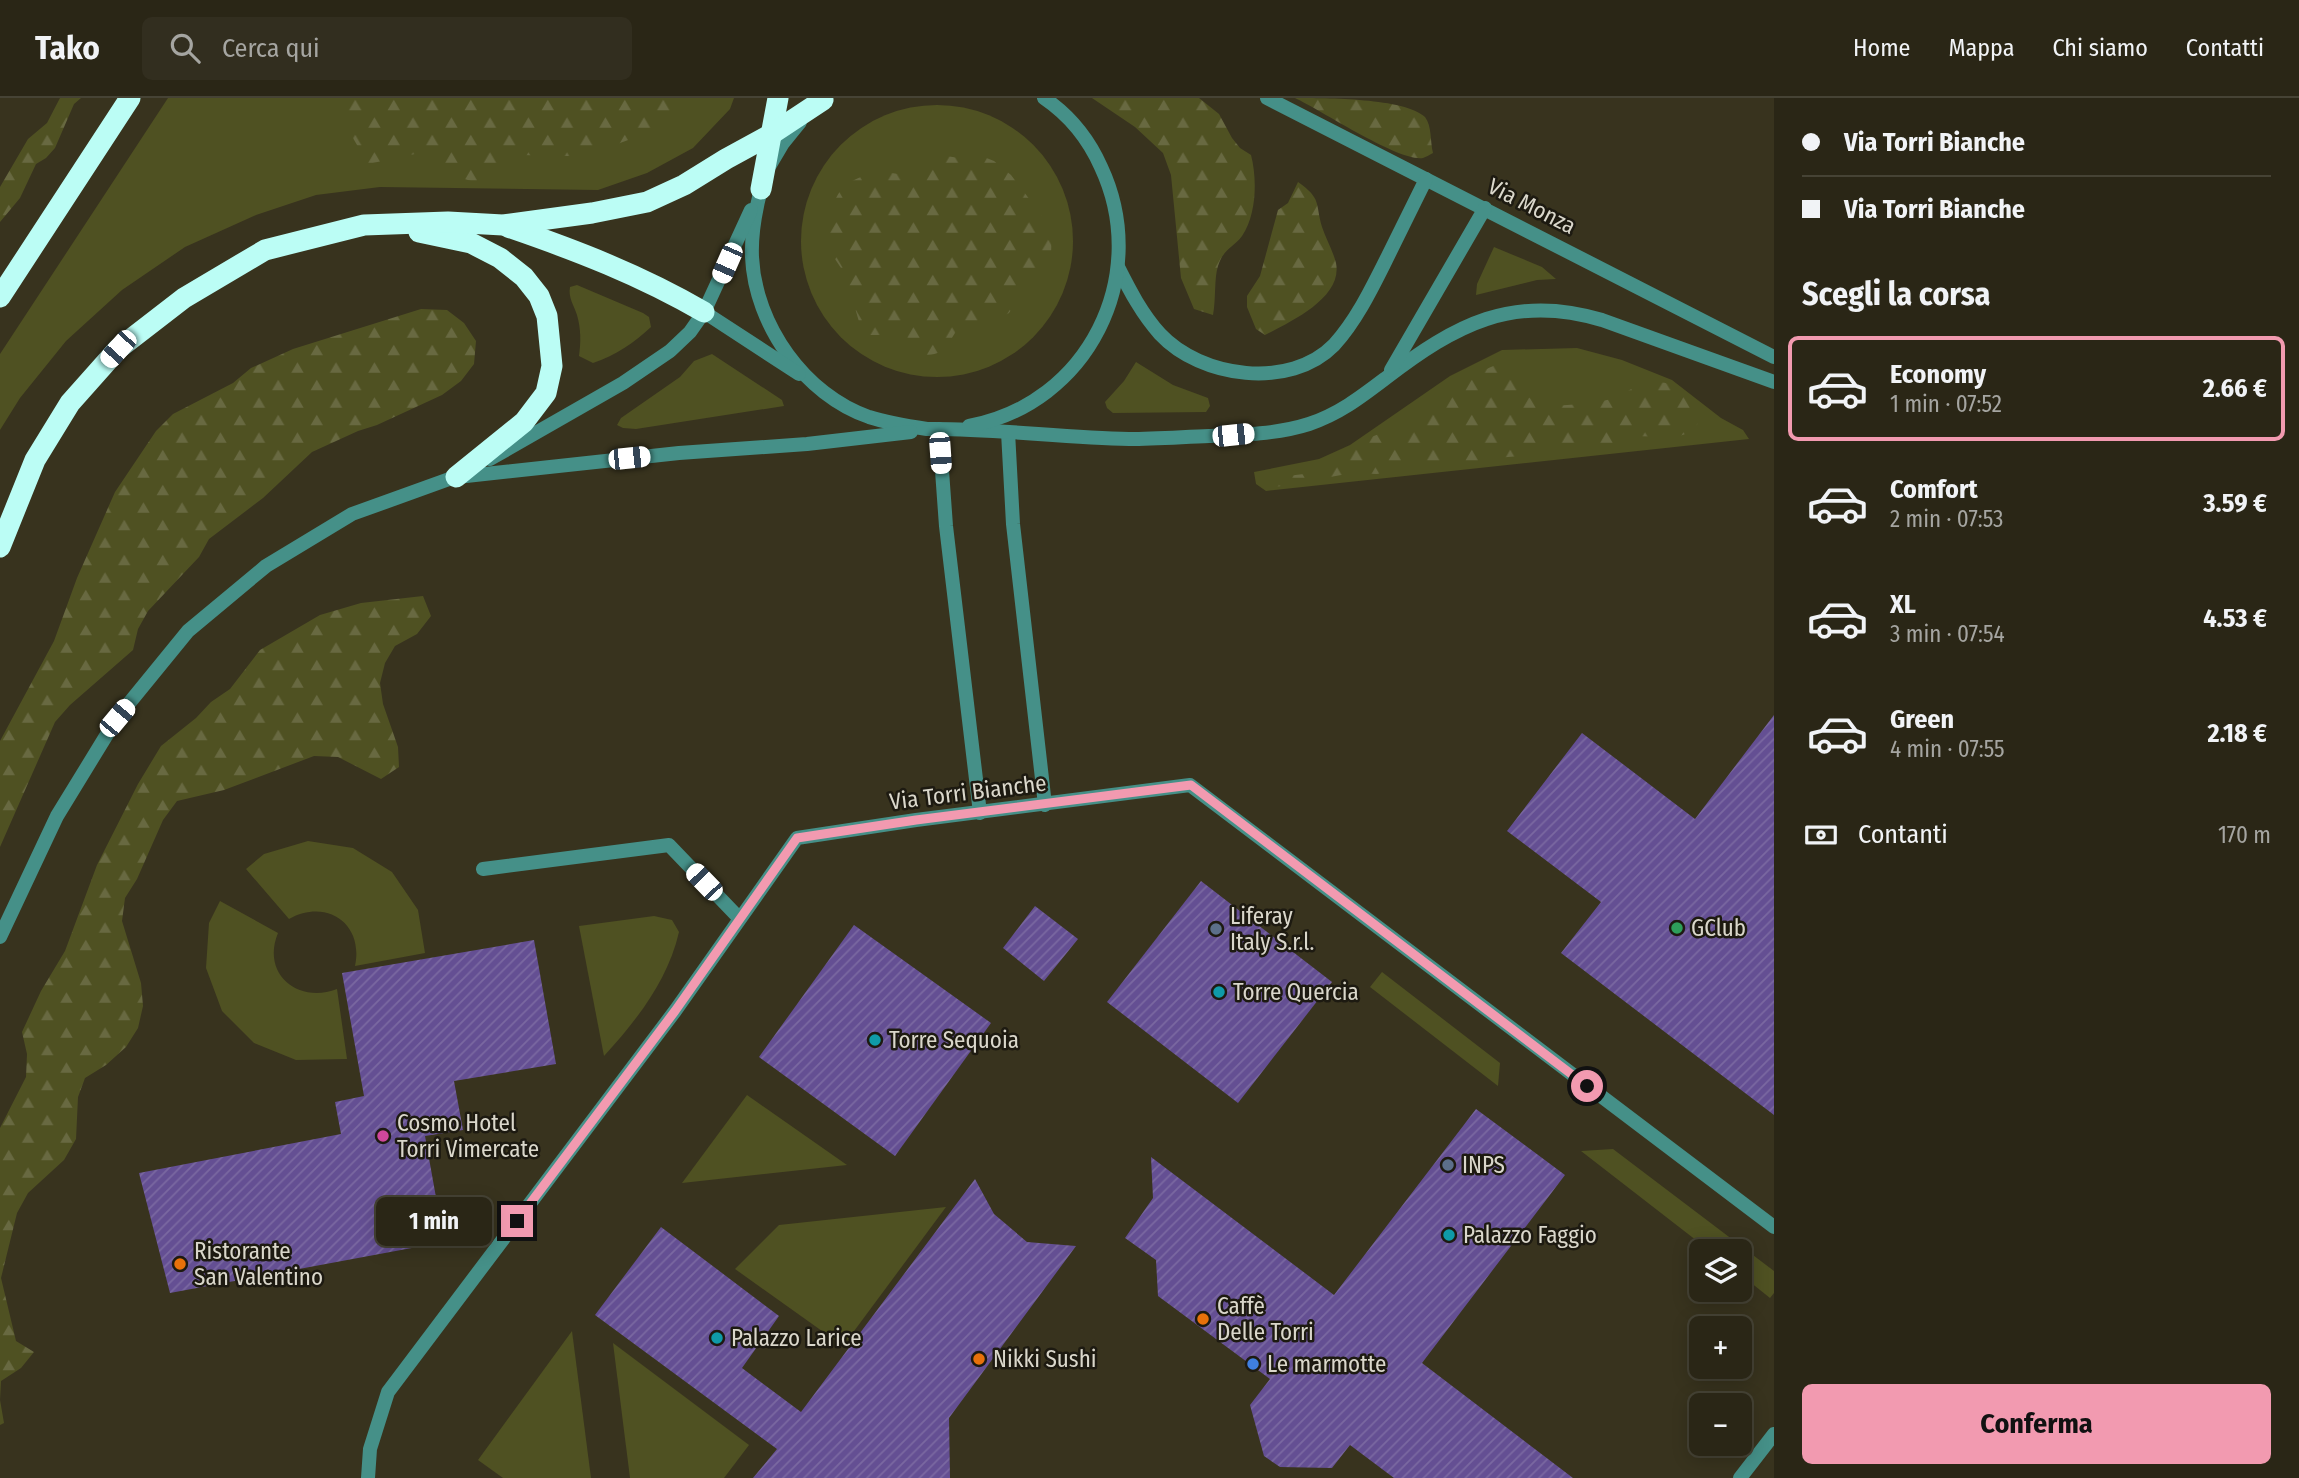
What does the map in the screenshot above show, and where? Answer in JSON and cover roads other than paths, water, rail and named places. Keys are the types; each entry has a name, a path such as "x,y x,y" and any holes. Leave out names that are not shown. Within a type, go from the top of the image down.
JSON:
{"highway":[{"path":"0,297 130,98"},
{"path":"761,189 778,98"},
{"path":"0,547 36,460 70,403 118,349 184,298 265,250 365,225 448,222 503,225 592,213 647,202 684,185 825,99"},
{"path":"365,225 421,232 471,243 500,258 524,277 539,296 547,316 552,366 546,393 524,422 456,477"},
{"path":"503,225 599,259 704,312"}],"street":[{"path":"456,477 679,453 807,444 965,426 997,419 1033,402 1054,386 1082,358 1093,342 1112,299 1118,267 1119,228 1107,179 1084,138 1067,117 1044,98"},
{"name":"Via Monza","path":"1267,98 1774,357"},
{"path":"0,937 57,816 117,718 188,631 266,566 352,514 456,477 558,422 649,368 670,352 690,332 704,312 769,167 783,143 805,116 825,99"},
{"path":"1118,267 1138,306 1161,335 1188,356 1229,371 1276,373 1298,368 1317,360 1346,330 1374,283 1426,178"},
{"path":"761,189 753,220 752,255 759,297 770,326 789,356 807,377 835,398"},
{"path":"1386,377 1485,208"},
{"path":"704,312 852,409 881,421 939,429 1129,439 1233,435 1306,425 1333,415 1360,399 1425,349 1488,317 1551,309 1602,320 1774,382"},
{"path":"939,429 946,526 980,813"},
{"path":"1008,432 1013,524 1045,805"},
{"name":"Via Torri Bianche","path":"368,1478 370,1449 388,1392 675,1011 797,838 1191,785 1774,1227"},
{"path":"483,869 669,845 739,918"},
{"path":"1740,1478 1774,1434"}],"place":[{"name":"GClub","path":"1677,928"},
{"name":"Liferay Italy S.r.l.","path":"1216,929"},
{"name":"Torre Quercia","path":"1219,992"},
{"name":"Torre Sequoia","path":"875,1040"},
{"name":"Cosmo Hotel Torri Vimercate","path":"383,1136"},
{"name":"INPS","path":"1448,1165"},
{"name":"Palazzo Faggio","path":"1449,1235"},
{"name":"Ristorante San Valentino","path":"180,1264"},
{"name":"Caffè Delle Torri","path":"1203,1319"},
{"name":"Palazzo Larice","path":"717,1338"},
{"name":"Nikki Sushi","path":"979,1359"},
{"name":"Le marmotte","path":"1253,1364"}]}
